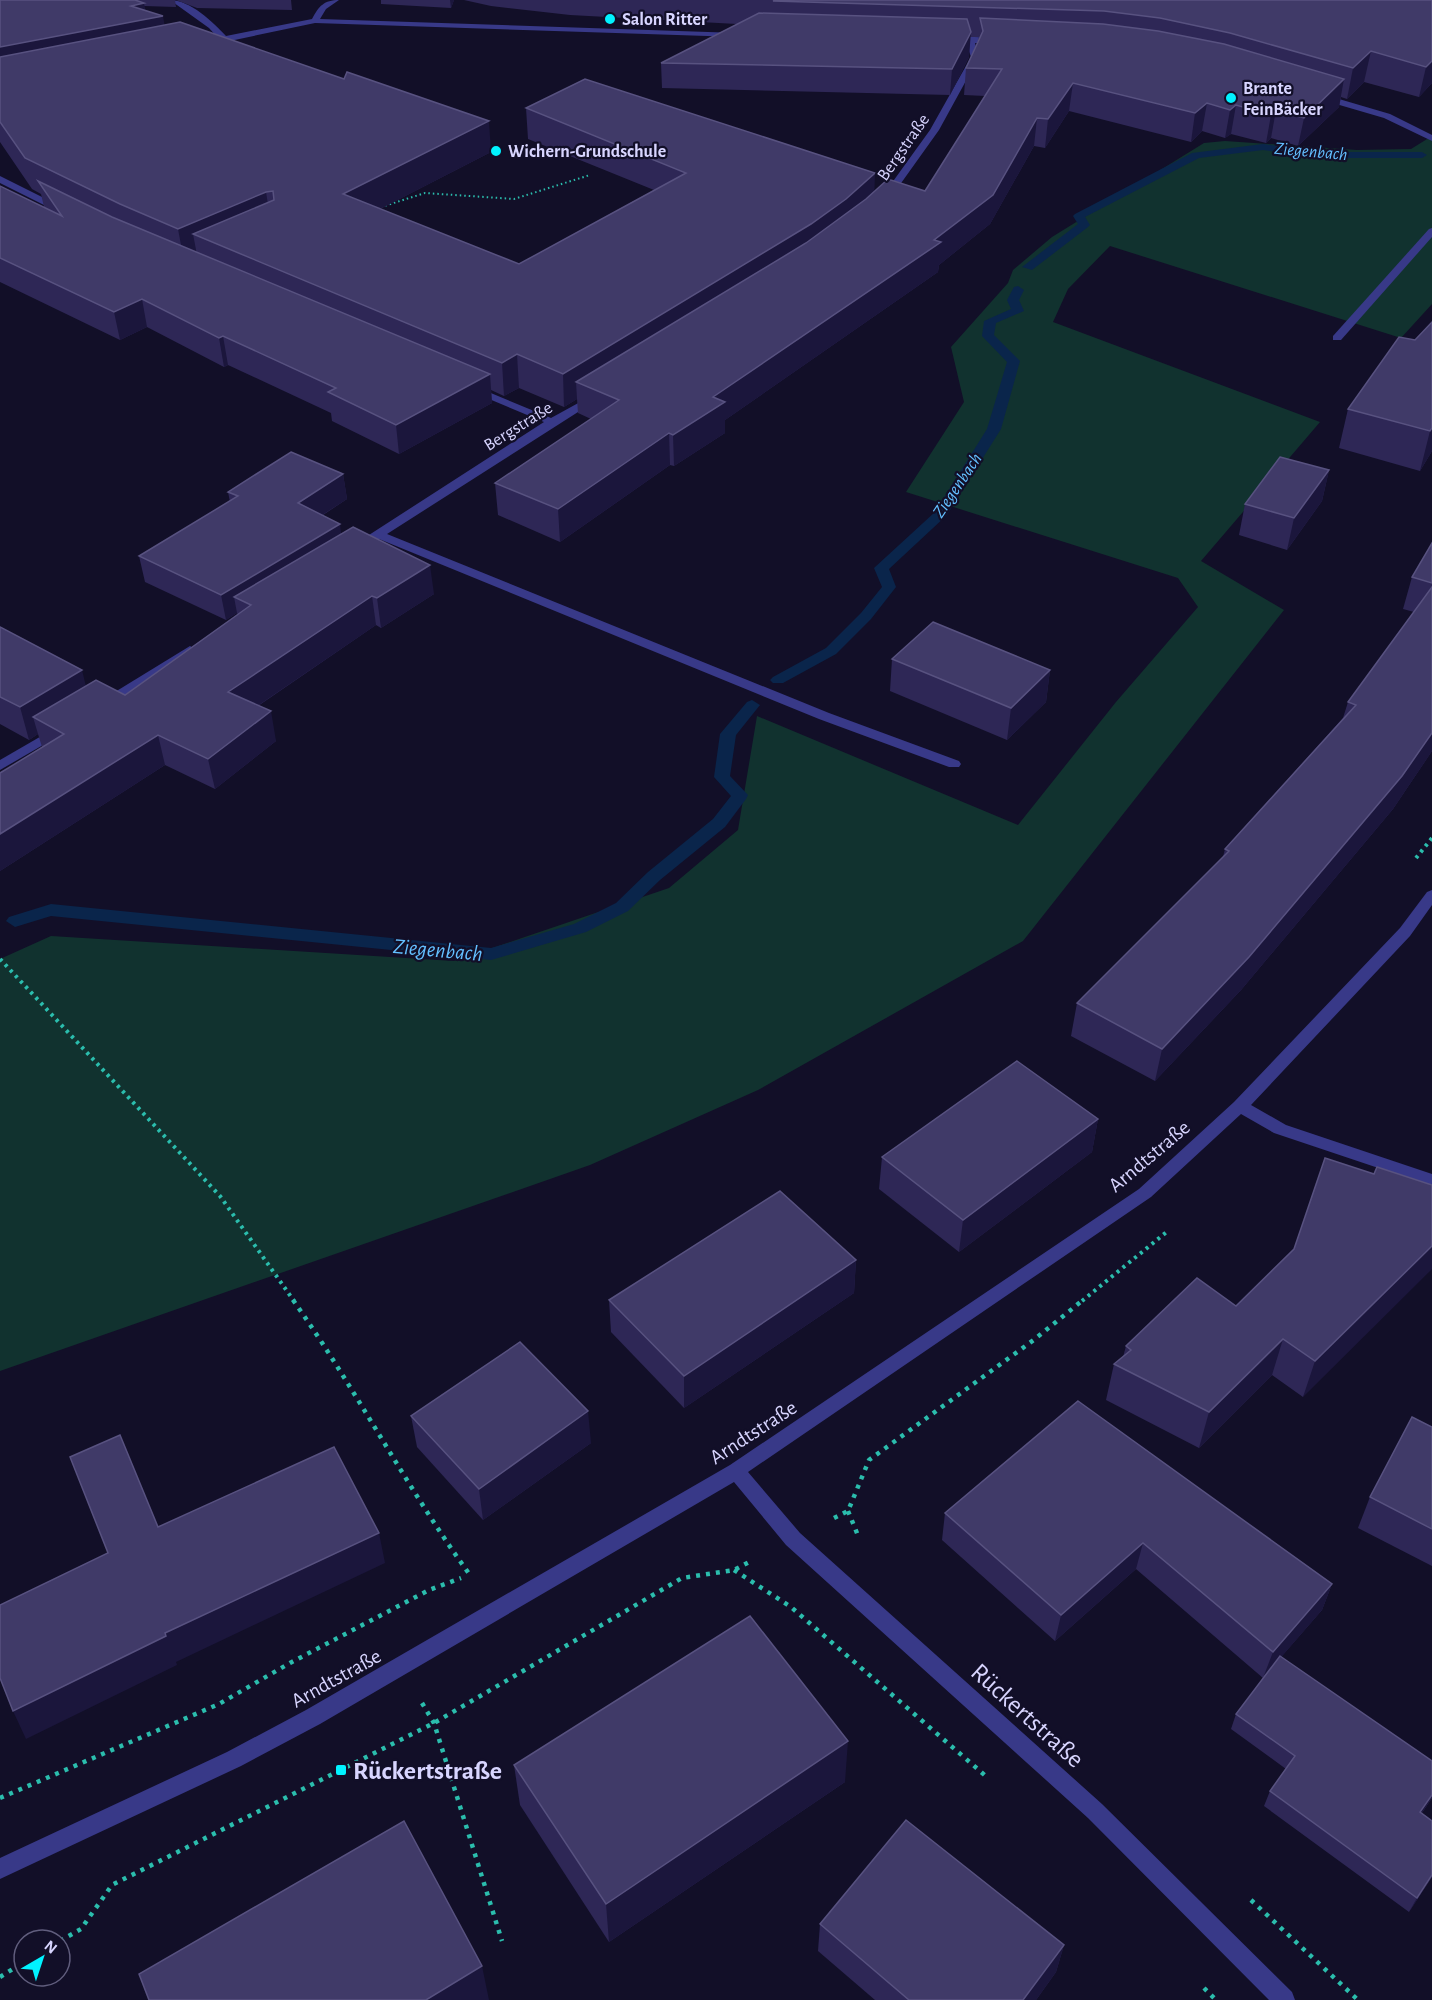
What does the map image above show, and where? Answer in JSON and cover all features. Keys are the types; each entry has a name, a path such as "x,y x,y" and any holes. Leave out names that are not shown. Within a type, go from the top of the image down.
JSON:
{"street":[{"path":"174,0 212,26 224,39"},
{"path":"315,21 323,7 335,0"},
{"path":"191,46 315,21 751,35"},
{"path":"935,39 1005,41"},
{"name":"Bergstraße","path":"875,211 928,144 956,98 975,57 970,40"},
{"path":"1310,94 1387,116 1432,138"},
{"path":"0,179 71,215"},
{"path":"1337,338 1432,231"},
{"path":"466,386 552,422"},
{"name":"Bergstraße","path":"350,553 552,422 605,392"},
{"path":"378,535 824,716 954,764"},
{"path":"91,711 202,643"},
{"path":"0,766 71,723"},
{"name":"Arndtstraße","path":"0,1869 234,1759 400,1669 736,1471 1145,1193 1240,1106 1405,932 1432,895"},
{"path":"1240,1106 1280,1129 1432,1180"},
{"name":"Rückertstraße","path":"736,1471 793,1539 1095,1811 1284,2000"}],"path":[{"path":"378,208 425,193 514,199 590,175"},
{"path":"409,194 417,196"},
{"path":"1411,865 1432,838"},
{"path":"0,959 220,1196 320,1338 443,1538 470,1575"},
{"path":"0,1798 219,1704 290,1663 429,1590 480,1569"},
{"path":"734,1570 791,1607 997,1786"},
{"path":"400,1669 434,1723 502,1941"},
{"path":"1200,1983 1216,2000"}],"green space":[{"path":"1432,136 1432,304 1401,338 1110,246 1068,289 1053,322 1320,422 1201,561 1284,610 1023,941 758,1090 590,1165 0,1371 0,959 51,936 454,961 669,888 738,830 757,716 1018,825 1116,702 1198,607 1178,578 906,492 964,402 951,347 1008,283 1013,270 1052,237 1204,143 1225,141 1357,150 1411,149"}],"building":[{"path":"0,0 135,0 144,3 131,6 163,16 0,47"},
{"path":"1432,0 1432,61 1426,67 1371,51 1353,68 1230,33 1160,18 1104,11 773,1"},
{"path":"759,13 967,19 971,32 952,69 661,63"},
{"path":"980,18 1103,24 1158,31 1224,44 1344,79 1304,118 1276,110 1271,115 1236,105 1230,110 1207,103 1195,113 1073,83 1048,119 1037,118 993,195 934,240 941,242 713,397 725,402 673,435 669,433 558,509 495,483 619,400 576,382 806,243 866,199 888,179 925,191 1002,69 966,68 983,31"},
{"path":"180,22 344,79 347,72 489,121 343,194 519,264 686,173 526,108 585,79 875,173 846,199 811,224 563,374 517,354 502,363 193,234 274,200 273,191 178,229 25,158 0,122 0,57"},
{"path":"38,181 112,217 490,374 396,425 328,392 336,388 223,336 219,338 142,299 114,312 0,258 0,186 62,216"},
{"path":"1432,322 1432,428 1430,431 1348,409 1399,337 1415,340"},
{"path":"291,452 343,474 298,503 340,524 221,595 139,556 238,496 228,492"},
{"path":"1280,457 1329,470 1294,518 1245,504"},
{"path":"353,527 430,565 377,598 372,596 228,692 271,711 208,759 158,735 0,834 0,773 64,734 33,717 96,680 125,695 251,605 234,597"},
{"path":"1432,543 1432,583 1412,577"},
{"path":"1432,587 1432,733 1402,776 1249,957 1162,1049 1077,1003 1229,851 1225,849 1356,705 1348,702"},
{"path":"933,622 1050,670 1011,708 892,659"},
{"path":"0,627 82,670 20,707 0,697"},
{"path":"1017,1061 1098,1119 963,1220 882,1157"},
{"path":"1325,1158 1374,1174 1377,1167 1432,1185 1432,1246 1315,1361 1283,1339 1209,1412 1114,1364 1131,1350 1126,1346 1197,1278 1236,1306 1294,1249"},
{"path":"780,1191 856,1260 684,1376 609,1300"},
{"path":"520,1342 588,1411 479,1489 411,1416"},
{"path":"1078,1401 1332,1584 1273,1652 1143,1543 1061,1615 945,1513"},
{"path":"1412,1417 1432,1427 1432,1529 1370,1497"},
{"path":"120,1435 158,1527 334,1447 379,1533 165,1633 166,1636 13,1711 0,1678 0,1605 108,1553 70,1457"},
{"path":"750,1616 848,1741 606,1904 514,1765"},
{"path":"1280,1656 1432,1761 1432,1795 1420,1812 1432,1821 1432,1875 1417,1898 1270,1791 1295,1756 1236,1714"},
{"path":"906,1820 1064,1945 1023,2000 909,2000 820,1924"},
{"path":"404,1821 482,1966 426,2000 149,2000 139,1974"}],"waterway":[{"name":"Ziegenbach","path":"1028,267 1084,225 1079,216 1196,155 1263,147 1325,155 1422,155"},
{"name":"Ziegenbach","path":"778,680 831,651 866,616 889,587 881,568 940,515 994,429 1014,361 988,336 990,321 1018,311 1013,300 1018,290"},
{"name":"Ziegenbach","path":"15,921 51,910 491,954 580,928 622,907 654,876 719,823 740,795 722,777 728,734 752,705"}],"place":[{"name":"Salon Ritter","path":"610,19"},
{"name":"Brante FeinBäcker","path":"1231,98"},
{"name":"Wichern-Grundschule","path":"496,151"},
{"name":"Rückertstraße","path":"341,1770"}]}
